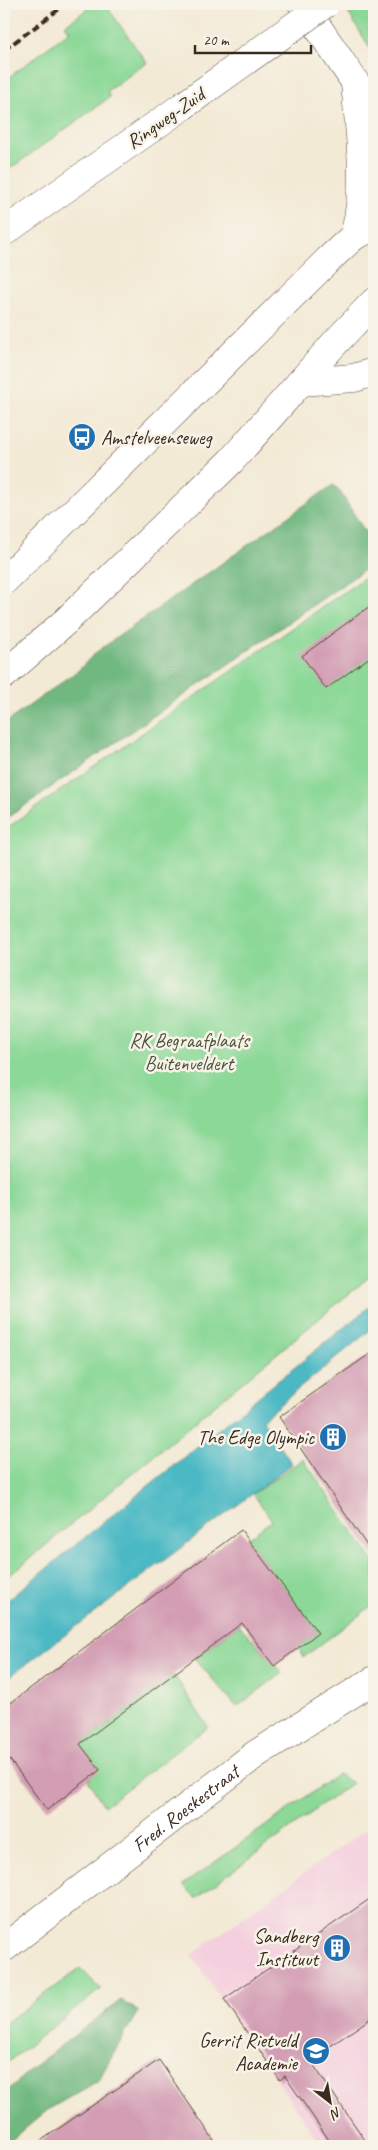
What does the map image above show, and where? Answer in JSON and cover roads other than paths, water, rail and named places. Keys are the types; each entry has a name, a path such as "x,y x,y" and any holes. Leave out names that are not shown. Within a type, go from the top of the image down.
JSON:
{"main road":[{"path":"302,4 374,110"},
{"name":"Ringweg-Zuid","path":"4,232 325,4"},
{"path":"4,582 364,231 359,217 362,193 362,158 356,84"},
{"path":"4,237 36,210"},
{"path":"4,674 66,621 231,461 374,302"},
{"path":"301,382 354,378 374,372"},
{"name":"Fred. Roeskestraat","path":"4,1948 256,1754 374,1680"}],"water":[{"path":"374,1303 374,1327 262,1419 292,1464 4,1681 4,1603"}],"railway":[{"path":"4,50 66,4"}],"place":[{"name":"Amstelveenseweg","path":"82,437"},
{"name":"The Edge Olympic","path":"333,1437"},
{"name":"Sandberg Instituut","path":"337,1948"},
{"name":"Gerrit Rietveld Academie","path":"316,2051"}],"park label":[{"name":"RK Begraafplaats Buitenveldert","path":"189,1052"}]}
